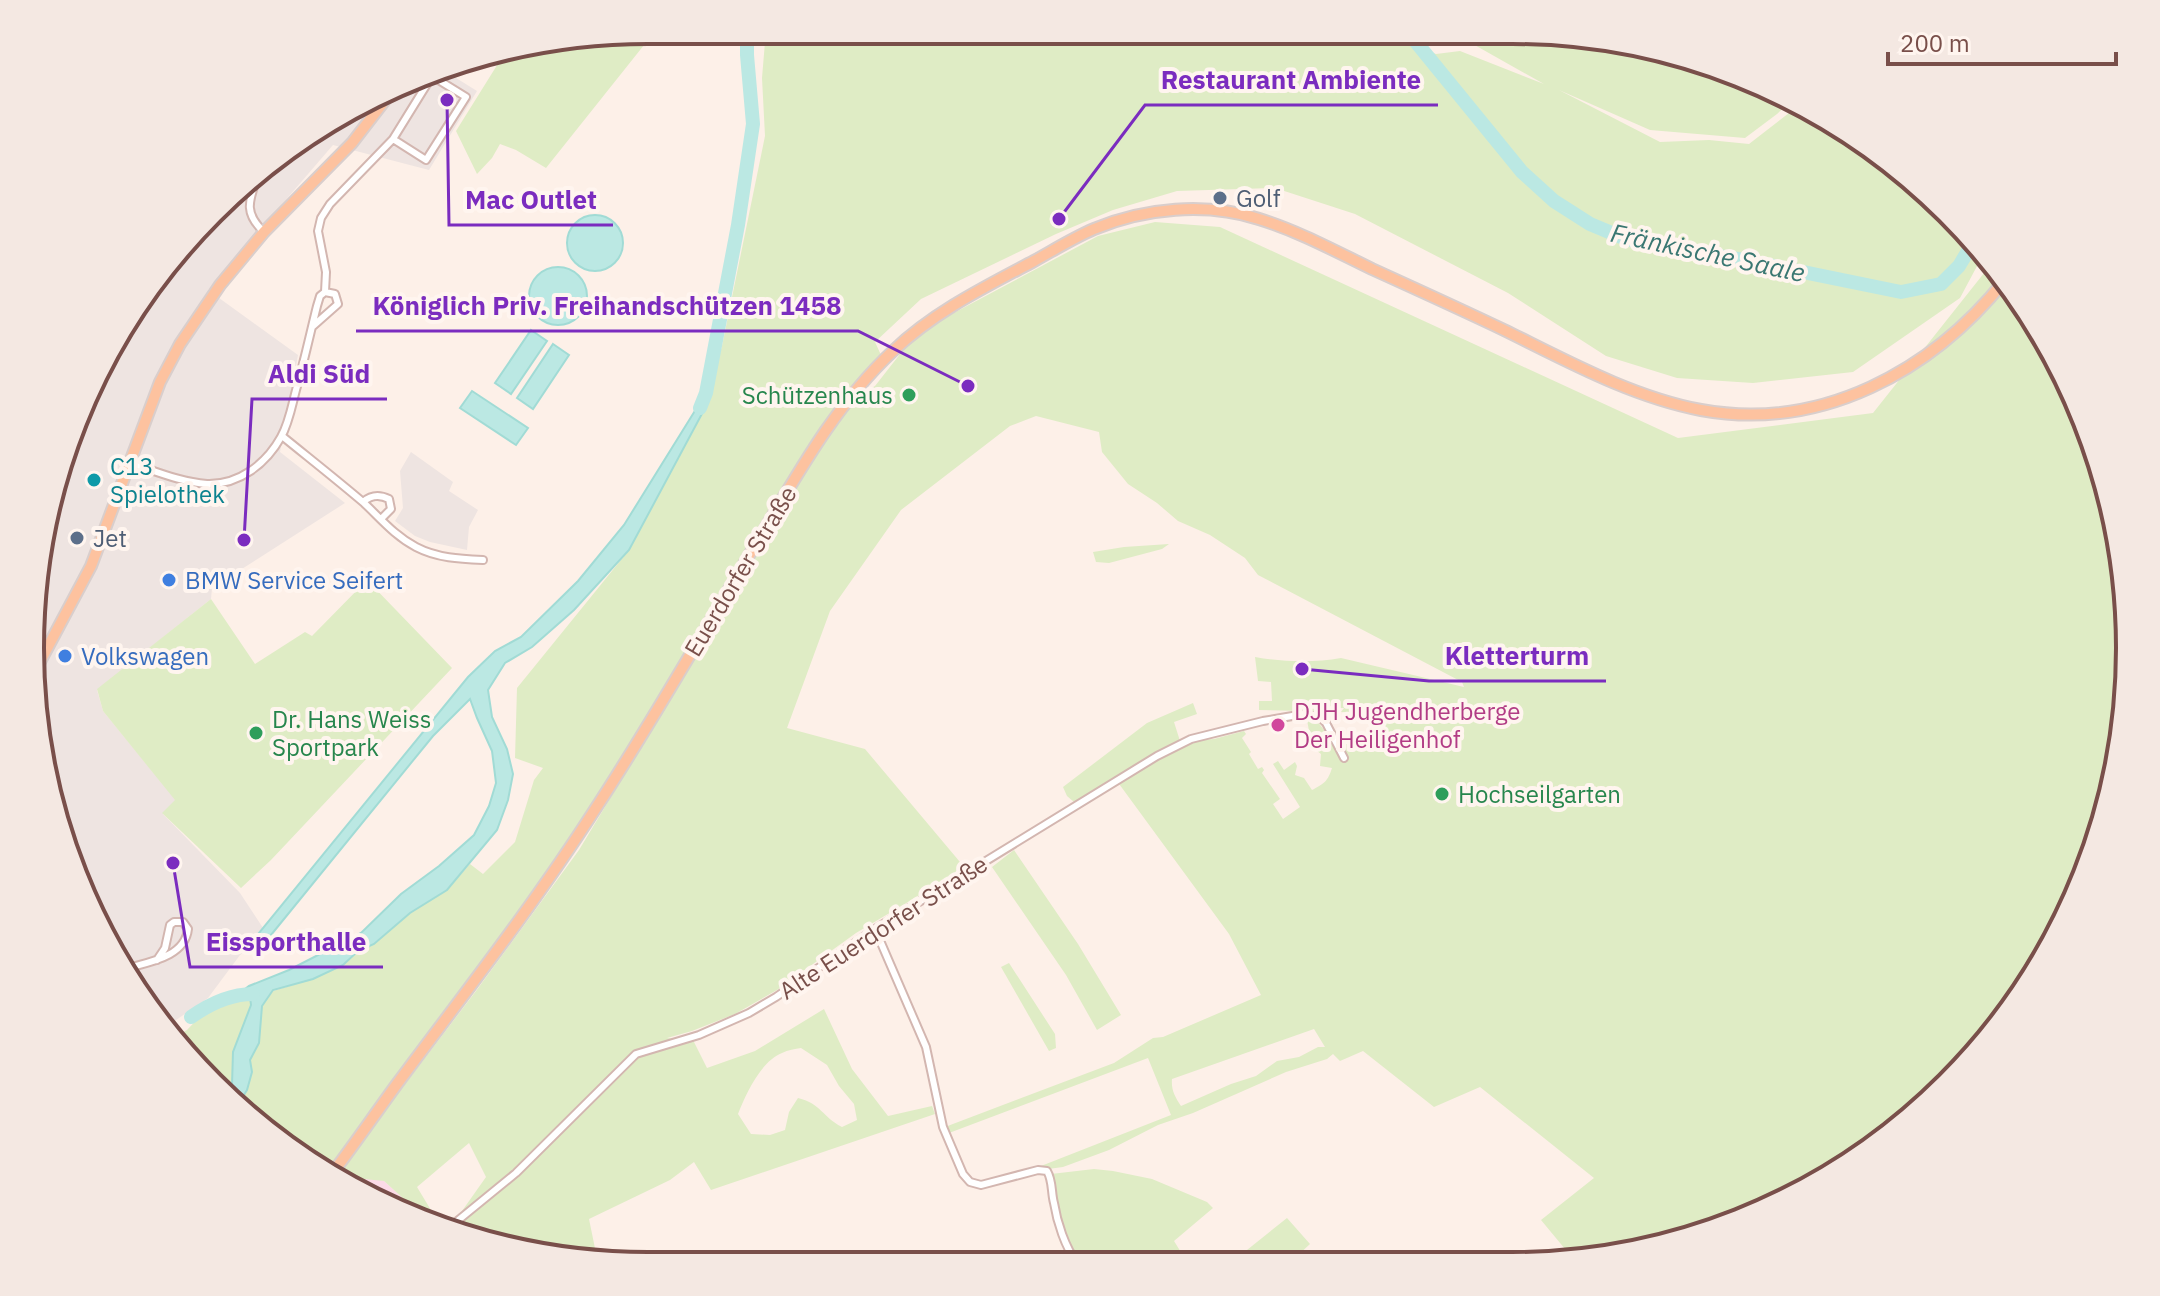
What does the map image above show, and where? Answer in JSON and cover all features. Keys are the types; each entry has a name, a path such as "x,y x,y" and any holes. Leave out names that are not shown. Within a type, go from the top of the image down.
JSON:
{"main road":[{"path":"44,654 91,566 160,382 180,344 220,285 264,232 352,143 380,106"},
{"name":"Euerdorfer Straße","path":"338,1166 530,907 596,809 798,473 833,419 862,382 910,335 956,303 1092,230 1127,218 1180,210 1231,212 1254,217 1311,240 1642,393 1673,403 1728,413 1807,409 1867,390 1931,353 1970,320 1997,289"}],"street":[{"path":"393,139 426,160 466,97 440,81"},
{"path":"130,463 206,484 235,481 253,469 282,436 320,296 325,292 326,272 318,231 321,218 330,204 393,139 425,87"},
{"path":"253,192 249,212 264,232"},
{"path":"312,327 338,304 335,294 325,292"},
{"path":"282,436 363,502 395,534 435,554 483,560"},
{"path":"363,502 369,497 383,495 389,499 391,509 381,519"},
{"name":"Alte Euerdorfer Straße","path":"457,1221 516,1173 636,1054 699,1035 749,1013 875,929 1157,756 1191,739 1304,714 1321,718 1326,723 1344,758"},
{"path":"135,966 157,960 173,952 187,937 188,929 183,922 170,925 165,948 157,960"},
{"path":"875,929 926,1047 943,1127 963,1174 970,1182 981,1185 1038,1170 1047,1171 1069,1252"}],"shaded area":[{"path":"453,76 477,91 429,170 333,145 208,290 298,355 280,452 345,503 212,588 211,599 97,690 103,711 176,800 163,814 240,893 267,934 240,955 208,998 174,1022 169,1016 146,984 106,915 76,842 65,804 49,727 44,648 49,569 65,492 90,417 125,346 169,280 221,221 280,169 312,146 381,106"},
{"path":"411,452 453,482 449,491 478,510 469,527 467,550 415,536 395,521 403,508 400,471"},
{"path":"353,1175 384,1181 405,1201 381,1190"}],"green space":[{"path":"645,44 546,168 500,144 477,174 456,131 498,64 569,49"},
{"path":"765,44 1411,44 1436,54 1460,51 1544,84 1473,44 1591,49 1706,76 1783,108 1745,138 1650,130 1559,90 1660,142 1709,140 1749,144 1790,112 1880,169 1939,221 1978,264 1960,298 1853,372 1753,383 1677,378 1606,356 1508,293 1355,214 1275,188 1177,191 1113,210 921,299 875,342 881,355 841,399 778,496 687,652 576,831 479,970 332,1163 280,1127 243,1096 252,1072 250,1060 262,1006 273,991 313,979 343,965 358,951 374,944 410,913 447,890 470,864 483,874 515,842 534,780 543,768 515,758 517,688 629,550 704,410 722,346 765,136 762,78"},
{"path":"1155,222 1220,227 1678,438 1873,413 1985,272 2035,346 2070,417 2084,454 2104,530 2115,608 2115,688 2104,766 2084,842 2054,915 2035,950 1991,1016 1939,1075 1880,1127 1848,1150 1779,1190 1706,1220 1591,1247 1566,1250 1541,1220 1594,1178 1480,1087 1434,1107 1363,1051 1340,1061 1333,1054 1327,1059 1286,1072 1063,1167 1048,1169 1041,1166 1171,1115 1148,1058 949,1133 945,1127 1114,1063 1153,1038 1163,1037 1261,995 1229,934 1114,777 1074,802 1063,787 1147,723 1193,703 1197,714 1174,722 1180,741 1156,752 1160,757 1198,740 1244,731 1246,734 1242,738 1251,752 1249,754 1258,769 1262,767 1262,773 1280,799 1273,804 1283,819 1300,807 1273,764 1278,761 1284,770 1295,762 1295,775 1304,778 1312,790 1325,782 1332,768 1320,766 1321,754 1312,747 1307,720 1317,721 1343,754 1339,734 1384,738 1386,715 1341,712 1344,708 1323,708 1319,714 1259,710 1259,701 1272,701 1271,682 1258,681 1255,657 1298,661 1341,658 1464,687 1462,682 1258,575 1245,558 1210,535 1178,521 1128,484 1102,452 1099,432 1036,416 1010,426 901,510 830,611 787,728 865,749 965,868 856,933 777,990 735,1014 667,1038 693,1040 707,1068 755,1051 824,1009 852,1069 888,1116 932,1106 935,1114 711,1190 694,1162 670,1180 589,1219 595,1250 530,1240 464,1223 462,1211 486,1177 469,1143 417,1187 432,1212 405,1201 384,1181 360,1179 343,1169 579,850 834,426 855,397 875,386 904,349 933,324 1098,236","holes":["1314,1029 1325,1047 1277,1061 1256,1076 1181,1106 1172,1087 1172,1079","801,1048 827,1065 854,1104 857,1120 842,1127 817,1107 798,1098 789,1112 785,1130 770,1135 751,1134 738,1114 755,1079 767,1063 787,1051"]},
{"path":"1169,544 1162,549 1109,563 1096,562 1093,552 1124,547"},
{"name":"Dr. Hans Weiss Sportpark","path":"367,580 452,668 241,888 162,813 175,800 103,711 97,689 211,599 255,664 305,632 312,636"},
{"path":"1014,850 1078,944 1121,1015 1097,1030 1066,975 992,867"},
{"path":"1009,963 1055,1034 1056,1048 1049,1051 1001,967"},
{"path":"250,997 247,1018 233,1053 231,1084 183,1032 207,1009"},
{"path":"1094,1169 1152,1179 1207,1202 1213,1208 1174,1241 1181,1252 1073,1252 1057,1208 1051,1174"},
{"path":"1287,1218 1310,1244 1301,1252 1244,1252"}],"water":[{"path":"595,215 615,223 623,243 615,263 595,271 575,263 567,243 575,223"},
{"path":"558,267 579,275 587,296 579,317 558,325 537,317 529,296 537,275"},
{"path":"531,330 547,341 511,394 495,383"},
{"path":"553,344 569,355 533,409 517,398"},
{"path":"472,391 528,428 516,445 460,408"},
{"path":"706,393 704,410 629,550 574,610 532,647 505,663 488,690 492,717 507,749 513,774 497,830 447,890 410,913 374,944 358,951 343,965 313,979 273,990 262,1006 259,1043 250,1060 252,1072 243,1096 232,1085 233,1052 251,1005 250,997 235,997 249,986 289,970 361,933 401,894 474,835 489,806 496,783 492,751 470,699 433,736 262,946 255,948 254,939 468,677 495,651 521,637 578,581 624,525"}],"waterway":[{"name":"Fränkische Saale","path":"700,408 706,393 738,225 753,124 747,44"},
{"name":"Fränkische Saale","path":"1418,44 1522,172 1554,201 1590,224 1626,239 1901,292 1941,284 1959,266 1968,252"},
{"name":"Fränkische Saale","path":"191,1017 220,1001 253,994"}],"place":[{"name":"Mac Outlet","path":"447,100"},
{"name":"Golf","path":"1220,198"},
{"name":"Restaurant Ambiente","path":"1059,219"},
{"name":"Königlich Priv. Freihandschützen 1458","path":"968,386"},
{"name":"Schützenhaus","path":"909,395"},
{"name":"C13 Spielothek","path":"94,480"},
{"name":"Jet","path":"77,538"},
{"name":"Aldi Süd","path":"244,540"},
{"name":"BMW Service Seifert","path":"169,580"},
{"name":"Volkswagen","path":"65,656"},
{"name":"Kletterturm","path":"1302,669"},
{"name":"DJH Jugendherberge Der Heiligenhof","path":"1278,725"},
{"name":"Dr. Hans Weiss Sportpark","path":"256,733"},
{"name":"Hochseilgarten","path":"1442,794"},
{"name":"Eissporthalle","path":"173,863"}]}
